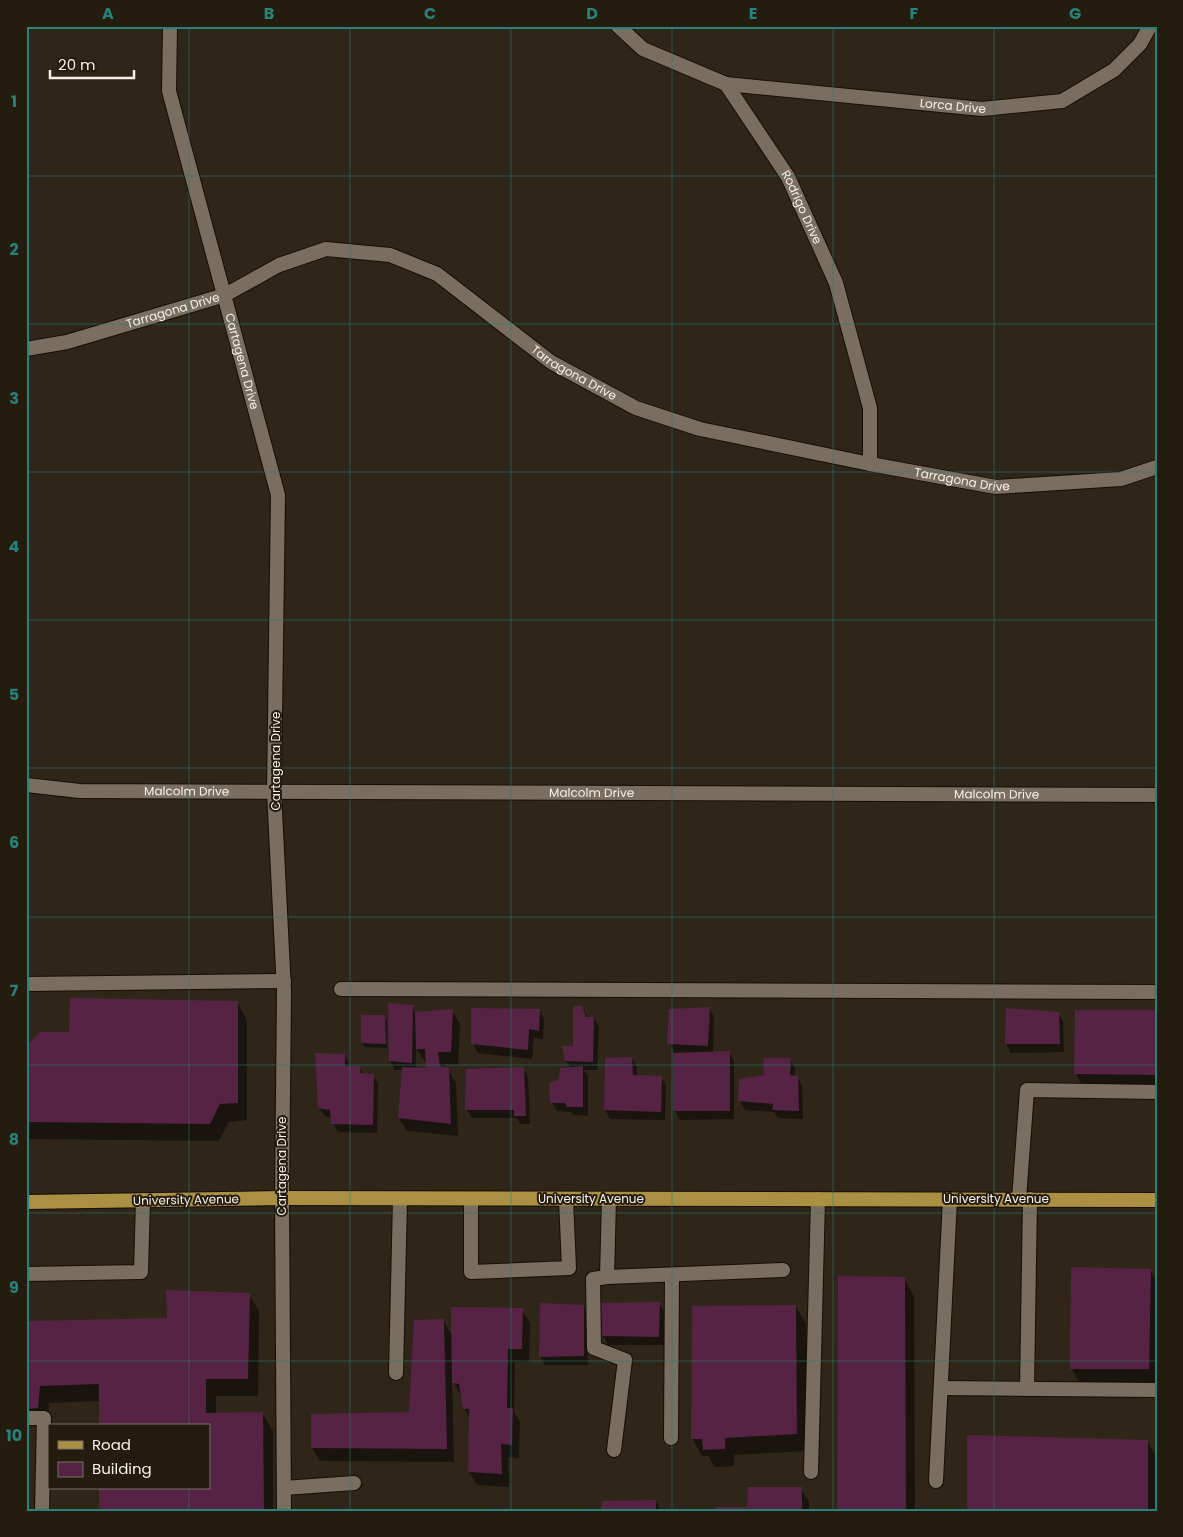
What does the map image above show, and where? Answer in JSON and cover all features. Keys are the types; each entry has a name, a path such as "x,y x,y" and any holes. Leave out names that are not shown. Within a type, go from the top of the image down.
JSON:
{"main road":[{"name":"University Avenue","path":"26,1202 282,1198 1157,1200"}],"street":[{"name":"Cartagena Drive","path":"170,26 168,91 225,294 278,495 274,791 284,981 282,1198 284,1511"},
{"path":"618,26 643,49 726,84"},
{"name":"Lorca Drive","path":"726,84 982,109 1062,101 1114,70 1140,44 1150,26"},
{"name":"Rodrigo Drive","path":"726,84 788,177 836,283 870,408 870,464"},
{"name":"Tarragona Drive","path":"26,349 67,342 225,294 279,265 326,249 390,255 437,274 551,362 636,408 700,429 870,464 996,487 1121,479 1157,468"},
{"name":"Malcolm Drive","path":"26,785 80,791 1157,795"},
{"path":"26,984 284,981"},
{"path":"341,989 1157,992"},
{"path":"1026,1389 1025,1199 1027,1090 1157,1092"},
{"path":"471,1198 471,1272 570,1268 566,1199"},
{"path":"396,1373 400,1199"},
{"path":"607,1277 609,1199"},
{"path":"811,1472 818,1199"},
{"path":"936,1481 950,1199"},
{"path":"26,1274 141,1272 143,1200"},
{"path":"614,1450 625,1360 594,1348 593,1279 783,1270"},
{"path":"671,1438 672,1275"},
{"path":"941,1388 1157,1390"},
{"path":"26,1418 44,1418 42,1511"},
{"path":"284,1488 354,1483"}],"building":[{"path":"70,998 238,1001 238,1103 220,1104 210,1124 26,1122 26,1047 40,1032 69,1032"},
{"path":"388,1003 413,1005 412,1063 389,1061"},
{"path":"573,1006 582,1006 586,1017 594,1017 593,1062 565,1061 562,1046 573,1046"},
{"path":"710,1007 708,1046 667,1044 669,1009"},
{"path":"471,1008 540,1009 539,1031 529,1029 528,1050 471,1044"},
{"path":"1006,1008 1059,1012 1060,1044 1005,1044"},
{"path":"453,1009 451,1052 438,1052 440,1066 449,1068 451,1124 398,1118 402,1067 426,1068 425,1049 416,1049 415,1012"},
{"path":"1075,1010 1157,1010 1157,1075 1074,1074"},
{"path":"361,1015 385,1015 386,1044 361,1043"},
{"path":"730,1051 730,1111 673,1111 673,1053"},
{"path":"315,1053 345,1054 345,1066 360,1066 360,1073 374,1074 373,1125 331,1124 330,1110 318,1108"},
{"path":"632,1057 633,1075 662,1076 661,1112 604,1110 605,1058"},
{"path":"763,1058 791,1058 790,1075 798,1076 799,1111 772,1110 773,1104 738,1101 739,1079 764,1075"},
{"path":"583,1066 583,1107 567,1107 565,1103 550,1103 549,1083 559,1079 560,1068"},
{"path":"524,1067 526,1116 514,1116 514,1110 465,1110 466,1069"},
{"path":"1071,1267 1151,1269 1149,1369 1070,1369"},
{"path":"838,1276 905,1277 906,1511 837,1511"},
{"path":"166,1290 250,1293 248,1379 206,1379 206,1413 263,1412 264,1511 99,1511 99,1490 210,1490 210,1424 99,1424 99,1384 40,1386 38,1408 26,1409 26,1321 167,1318"},
{"path":"660,1302 659,1337 602,1336 601,1303"},
{"path":"540,1303 584,1305 584,1356 539,1357"},
{"path":"796,1305 797,1434 725,1438 725,1449 703,1450 702,1439 691,1439 692,1306"},
{"path":"451,1307 523,1308 522,1349 508,1349 507,1408 513,1408 512,1445 501,1444 502,1474 468,1472 469,1409 463,1409 459,1384 452,1383"},
{"path":"444,1319 447,1449 311,1448 311,1414 409,1412 414,1320"},
{"path":"967,1435 1148,1440 1148,1511 967,1511"},
{"path":"748,1487 802,1487 802,1511 716,1511 716,1507 747,1507"},
{"path":"656,1500 656,1511 601,1511 602,1501"}]}
